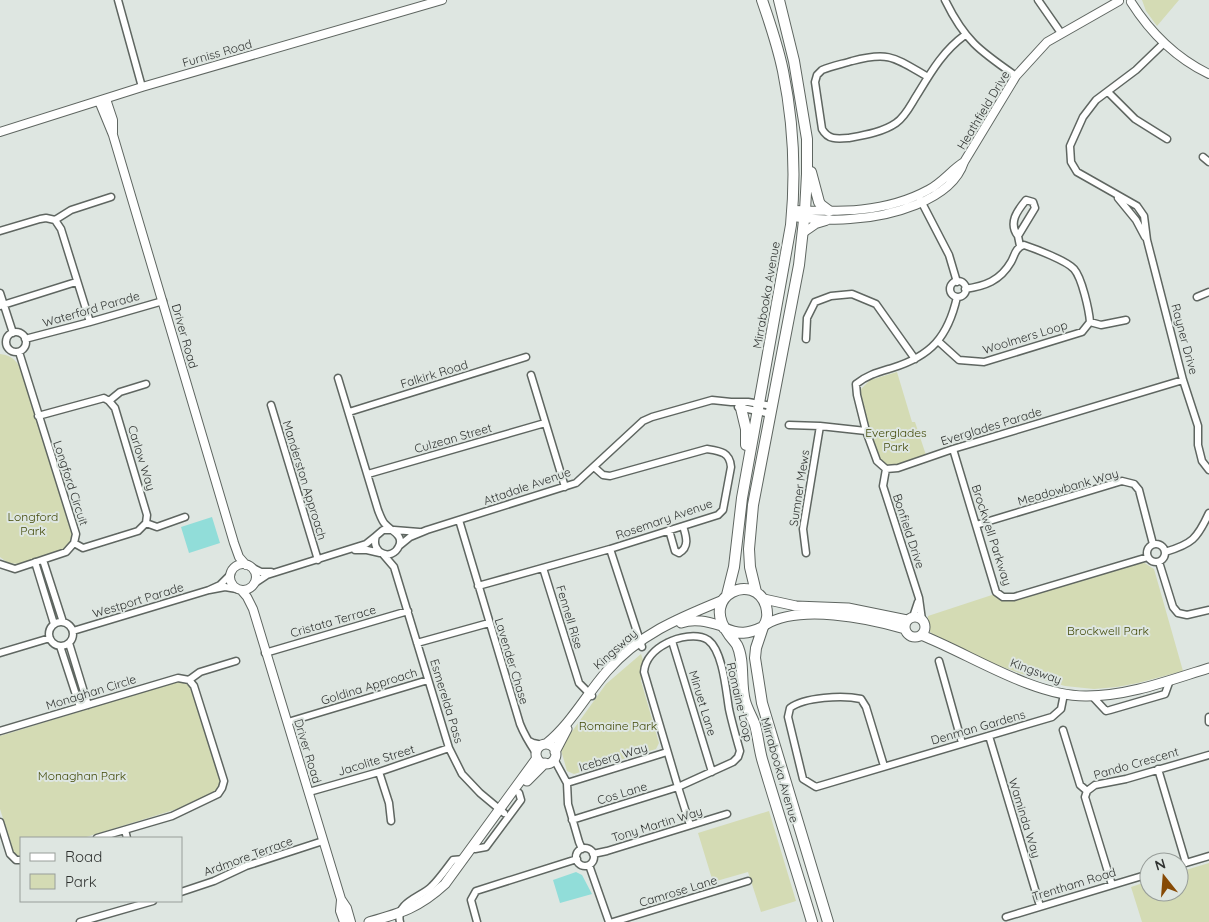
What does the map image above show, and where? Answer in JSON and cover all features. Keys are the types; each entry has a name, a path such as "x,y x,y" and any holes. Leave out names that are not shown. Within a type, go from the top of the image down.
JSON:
{"main road":[{"name":"Mirrabooka Avenue","path":"725,597 734,567 746,471 792,214 791,128 787,94 782,69 762,0"},
{"name":"Mirrabooka Avenue","path":"760,596 750,568 749,549 753,505 799,265 805,214 807,156 807,139 794,61 779,0"},
{"path":"807,156 819,202 830,215"},
{"path":"741,408 746,429 746,471"},
{"path":"764,626 768,614 760,596 749,589 741,589 734,590 725,597 718,613 723,627 734,633 744,634 764,626 773,620 814,614 846,616 905,629 918,624"},
{"name":"Kingsway","path":"760,596 796,606 848,608 918,624 934,634 947,647 1021,681 1064,694 1092,696 1141,689 1209,668"},
{"name":"Kingsway","path":"384,922 420,908 432,900 451,882 502,811 536,756 538,748 563,728 590,695 641,644 675,620 725,597"},
{"name":"Kingsway","path":"641,644 685,622 706,621 723,627"},
{"path":"905,629 911,636 918,624"},
{"name":"Mirrabooka Avenue","path":"764,626 756,648 755,658 762,703 828,922"},
{"name":"Mirrabooka Avenue","path":"723,627 738,650 741,659 744,699 755,727 761,757 812,922"},
{"name":"Kingsway","path":"369,922 400,917 431,897 445,884 528,780 551,759 565,732 590,695"},
{"path":"536,756 540,762 551,759 552,746 544,744"}],"street":[{"path":"118,0 142,87"},
{"name":"Furniss Road","path":"0,132 142,87 442,0"},
{"path":"945,0 965,35 980,51 1016,76"},
{"path":"1038,0 1061,33"},
{"path":"1119,0 1125,3 1132,1 1140,17 1164,43 1183,58 1209,74"},
{"name":"Heathfield Drive","path":"792,214 830,215 920,199 964,162 1016,76 1047,42 1119,0"},
{"path":"928,77 895,59 884,56 868,57 822,70 817,75 815,82 824,133 829,138 847,138 887,128 896,123 905,114 951,45 965,35"},
{"name":"Rayner Drive","path":"1164,43 1136,70 1096,100 1083,117 1070,146 1071,162 1077,172 1110,190 1127,208 1147,240 1198,426 1198,444 1202,461 1209,470"},
{"path":"1108,92 1135,119 1167,139"},
{"name":"Driver Road","path":"103,100 234,543 239,557 249,566"},
{"path":"1203,157 1209,162"},
{"path":"55,220 71,210 111,197"},
{"path":"920,199 949,255 957,282"},
{"path":"1018,236 1035,208 1033,202 1026,200 1021,206 1013,224 1020,246"},
{"path":"803,233 830,215"},
{"path":"0,232 40,219 55,220 61,229 90,322"},
{"path":"965,289 985,285 1000,277 1008,267 1016,250 1024,245 1049,254 1074,269 1087,301 1090,322 1101,325 1126,320"},
{"path":"2,305 76,282"},
{"path":"957,282 962,283 965,289 964,294 957,297 952,295 950,291 952,284 957,282"},
{"path":"1197,297 1209,292"},
{"path":"0,293 2,305 12,333"},
{"path":"806,339 807,318 815,302 831,296 852,294 876,304 916,359"},
{"path":"886,469 877,461 866,431 857,396 856,384 865,377 916,359 938,341 950,320 957,297"},
{"name":"Waterford Parade","path":"25,339 163,301"},
{"name":"Woolmers Loop","path":"938,341 960,360 984,362 1082,332 1090,322"},
{"path":"12,333 19,333 25,339 25,346 19,352 12,351 3,346 6,338 12,333"},
{"name":"Longford Circuit","path":"0,564 15,569 66,552 74,543 76,534 19,352"},
{"name":"Falkirk Road","path":"349,412 526,357"},
{"path":"531,375 565,487"},
{"path":"338,378 378,510 384,523 399,539 397,549 389,554 367,550 349,550"},
{"name":"Everglades Parade","path":"886,469 898,468 953,449 1184,380"},
{"path":"38,416 104,398 110,401 120,392 146,384"},
{"name":"Attadale Avenue","path":"397,549 410,537 427,530 576,483 647,419 712,400 772,410"},
{"name":"Carlow Way","path":"110,401 115,408 147,515 146,524"},
{"name":"Attadale Avenue","path":"731,402 741,408 758,407"},
{"name":"Manderston Approach","path":"271,405 318,560"},
{"name":"Culzean Street","path":"368,474 545,423"},
{"path":"789,425 866,431"},
{"name":"Sumner Mews","path":"806,553 803,529 820,426"},
{"name":"Rosemary Avenue","path":"478,586 610,549 718,515 723,510 731,459 721,451 703,449 610,476 603,475 594,467"},
{"name":"Brockwell Parkway","path":"953,449 996,592 1003,597 1014,597 1148,557"},
{"name":"Bonfield Drive","path":"886,469 883,486 919,598 918,624"},
{"name":"Meadowbank Way","path":"976,525 1122,481 1134,484 1139,490 1153,544"},
{"path":"378,510 379,526 374,544 382,553"},
{"path":"1164,552 1186,546 1202,530 1209,513"},
{"path":"74,543 83,548 138,531 146,524 156,526 185,517"},
{"name":"Lavender Chase","path":"458,520 520,724 536,756"},
{"path":"669,530 675,551 679,553 686,546 683,526"},
{"path":"280,572 260,572 249,566 239,565 232,572 231,582 239,589 249,589 267,575 280,572 366,544 383,530 392,530"},
{"name":"Attadale Avenue","path":"392,530 415,532 427,530"},
{"name":"Driver Road","path":"232,572 236,558 234,543"},
{"path":"1153,544 1160,545 1164,552 1163,559 1159,562 1153,562 1148,557 1148,549 1153,544"},
{"name":"Esmerelda Pass","path":"397,549 397,579"},
{"path":"610,549 641,644"},
{"name":"Esmerelda Pass","path":"382,553 394,567 448,748 462,774 480,793 502,811"},
{"path":"43,560 63,622"},
{"path":"35,562 54,624"},
{"path":"1159,562 1173,607 1178,613 1187,615 1209,610"},
{"path":"249,566 256,574 254,584"},
{"name":"Fennell Rise","path":"544,568 579,683 590,695"},
{"name":"Westport Parade","path":"209,590 220,585 232,572"},
{"name":"Driver Road","path":"253,610 254,584"},
{"name":"Westport Parade","path":"73,631 209,590 225,587 239,589"},
{"name":"Driver Road","path":"239,589 247,597 253,610 341,900 351,922"},
{"name":"Cristata Terrace","path":"266,653 408,611"},
{"path":"63,622 70,626 73,631 72,639 69,643 60,646 53,643 50,638 50,629 54,624 63,622"},
{"path":"417,643 489,623"},
{"name":"Romaine Loop","path":"678,787 734,762 738,758 740,750 716,651 707,640 700,637 688,637 666,643 650,655 644,664 644,672 667,752 678,787 690,825"},
{"path":"0,653 50,638"},
{"name":"Minuet Lane","path":"672,641 712,772"},
{"path":"69,643 88,705"},
{"path":"60,646 80,708"},
{"name":"Monaghan Circle","path":"0,731 178,678 189,680 200,672 236,661"},
{"path":"939,661 962,743"},
{"path":"104,837 118,835 125,830 172,816 218,794 222,788 224,780 194,686 189,680"},
{"name":"Goldina Approach","path":"288,722 428,680"},
{"path":"1092,696 1106,711 1165,694 1170,680"},
{"name":"Denman Gardens","path":"884,766 866,707 861,699 852,697 809,700 795,704 790,708 788,717 803,779 816,787 1052,717 1061,709 1064,694"},
{"path":"1209,717 1209,722"},
{"name":"Pando Crescent","path":"1063,730 1080,785 1087,791"},
{"name":"Waminda Way","path":"989,736 1040,906"},
{"path":"529,740 533,743 544,744"},
{"name":"Jacolite Street","path":"309,792 380,772 448,748"},
{"name":"Iceberg Way","path":"566,783 667,752"},
{"name":"Pando Crescent","path":"1112,885 1085,797 1087,791 1095,785 1126,779 1209,755"},
{"path":"551,759 566,783 568,804 582,849"},
{"path":"1158,770 1179,852"},
{"path":"380,772 389,803 390,821"},
{"name":"Cos Lane","path":"572,820 678,787"},
{"name":"Kingsway","path":"475,849 486,847 521,800 519,792"},
{"name":"Tony Martin Way","path":"593,854 727,814"},
{"path":"125,830 128,837"},
{"path":"1,831 10,854 16,860 20,860"},
{"name":"Ardmore Terrace","path":"182,892 214,881 246,866 323,841"},
{"path":"582,849 589,849 593,854 593,860 589,865 581,864 577,860 577,854 582,849"},
{"path":"1189,862 1209,856"},
{"path":"476,922 471,900 476,891 577,860"},
{"path":"589,865 609,922"},
{"name":"Trentham Road","path":"1006,917 1139,877"},
{"name":"Camrose Lane","path":"613,922 635,919 748,881"},
{"name":"Driver Road","path":"341,900 340,911 344,922"},
{"path":"80,922 139,903"}],"green space":[{"path":"1142,0 1179,0 1157,26 1146,11"},
{"name":"Longford Park","path":"0,354 15,360 24,374 72,534 69,544 62,550 19,564 8,563 0,557"},
{"name":"Everglades Park","path":"897,372 912,422 915,422 926,455 888,467 879,459 860,395 861,389 870,380"},
{"name":"Brockwell Park","path":"1143,562 1154,569 1183,671 1117,687 1094,689 1065,686 1022,674 947,647 928,630 928,616 998,593 1008,597"},
{"name":"Romaine Park","path":"641,654 643,660 641,681 659,743 656,749 574,774 567,771 561,750 568,737 606,684"},
{"name":"Monaghan Park","path":"179,681 186,683 191,689 220,780 220,786 216,791 177,809 86,837 20,837 19,856 14,853 0,809 0,736"},
{"path":"769,811 796,901 761,912 748,872 713,882 698,833"},
{"path":"1209,863 1209,922 1142,922 1131,887 1139,884 1139,902 1189,902 1189,869"}],"water":[{"path":"212,517 220,543 189,553 181,527"},
{"path":"576,872 582,875 592,894 560,903 553,880"}]}
